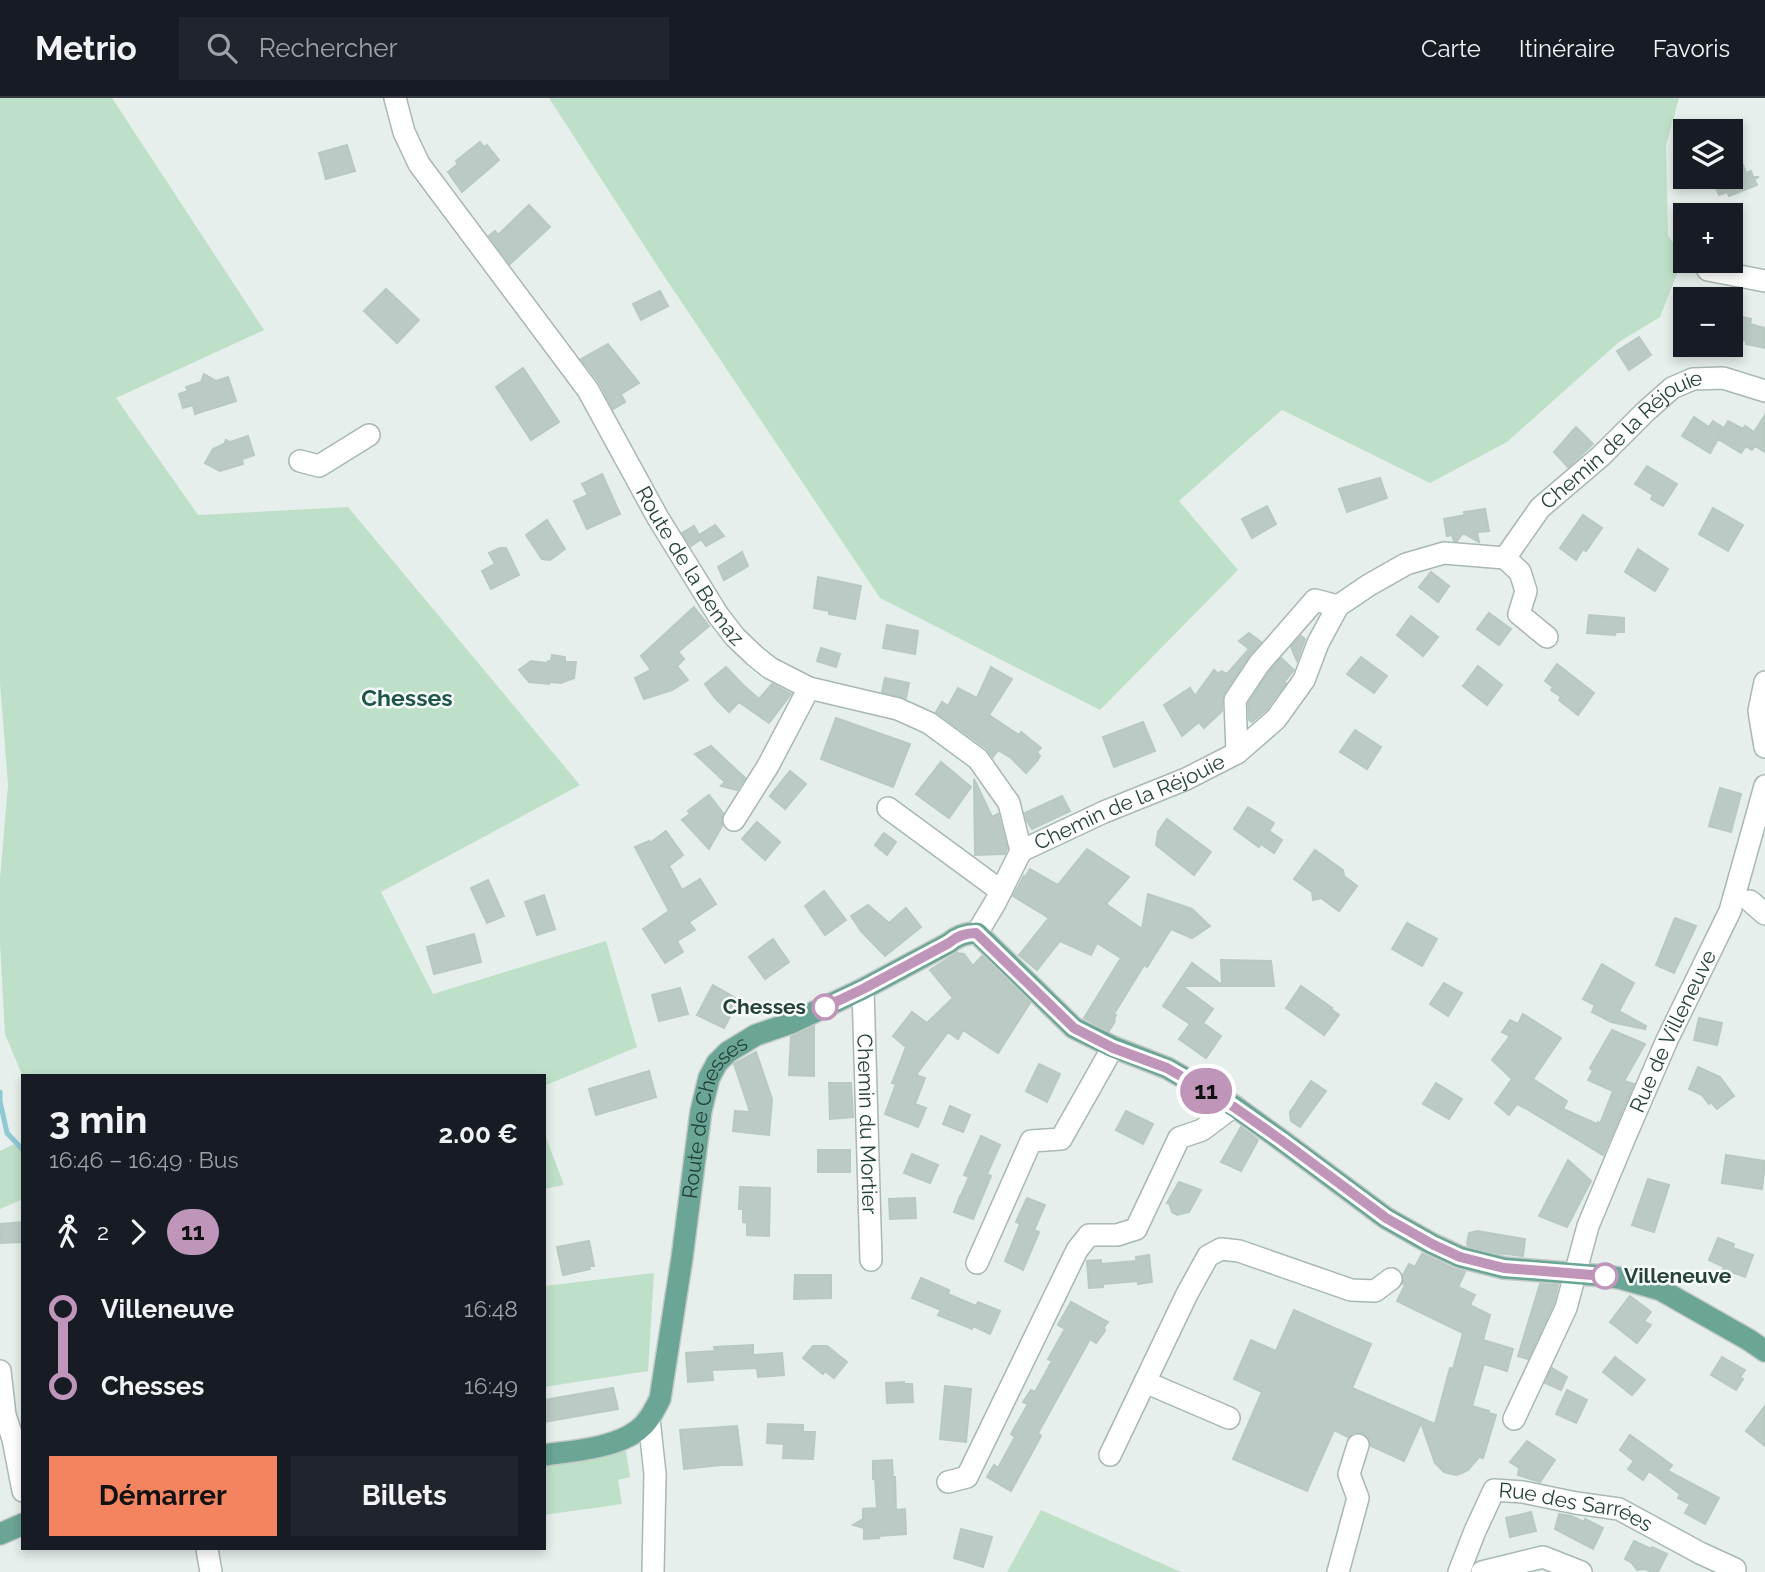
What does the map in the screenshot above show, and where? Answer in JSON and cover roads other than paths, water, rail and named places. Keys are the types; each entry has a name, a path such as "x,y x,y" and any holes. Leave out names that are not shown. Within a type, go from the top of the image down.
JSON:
{"main road":[{"path":"976,933 1074,1028 1113,1048 1167,1068 1234,1107 1386,1218 1441,1248 1460,1257 1504,1268 1619,1278 1661,1290 1765,1351"},
{"name":"Route de Chesses","path":"649,1419 660,1399 701,1111 709,1078 717,1063 728,1052 756,1035 791,1023 863,989 955,938 976,933"},
{"path":"546,1455 613,1443 637,1432 649,1419"},
{"path":"0,1534 21,1525"}],"street":[{"name":"Route de la Bemaz","path":"396,98 404,132 419,164 588,390 658,518 718,615 755,656 770,668 808,688 898,709 929,723 978,759 1009,803 1021,851"},
{"path":"1724,273 1765,281"},
{"name":"Chemin de la Réjouie","path":"1021,851 1104,812 1186,779 1237,753 1276,719 1304,680 1318,643 1338,606 1406,564 1444,553 1505,558 1540,508 1601,456 1672,388 1693,379 1723,378 1765,391"},
{"path":"300,461 318,466 369,435"},
{"path":"1505,558 1520,572 1527,591 1519,614 1547,637"},
{"name":"Chemin de la Réjouie","path":"1237,753 1235,700 1259,664 1315,600 1338,606"},
{"path":"1765,682 1759,710 1765,747"},
{"path":"734,820 768,766 808,688"},
{"name":"Rue de Villeneuve","path":"1514,1419 1566,1308 1588,1226 1625,1137 1667,1040 1730,911 1765,786"},
{"path":"888,808 1001,891"},
{"path":"976,933 1021,851"},
{"name":"Chemin du Mortier","path":"863,989 871,1260"},
{"path":"977,1263 1031,1141 1061,1139 1113,1048"},
{"path":"948,1482 967,1477 1077,1250 1089,1235 1117,1236 1136,1229 1179,1138 1202,1130 1234,1107"},
{"path":"1110,1455 1208,1256 1222,1249 1239,1251 1351,1290 1375,1291 1391,1279"},
{"path":"0,1371 3,1415 18,1437 21,1469"},
{"path":"1145,1382 1229,1418"},
{"path":"649,1419 655,1474 653,1572"},
{"path":"1338,1572 1358,1498 1349,1474 1358,1445"},
{"name":"Rue des Sarrées","path":"1459,1572 1494,1490 1523,1492 1619,1509 1735,1569"},
{"path":"208,1550 211,1572"},
{"path":"1482,1572 1544,1557 1581,1572"}],"waterway":[{"path":"0,1092 7,1133 21,1148"}],"place":[{"name":"Chesses","path":"825,1007"},
{"name":"Villeneuve","path":"1605,1276"}],"district":[{"name":"Chesses","path":"407,698"}]}
